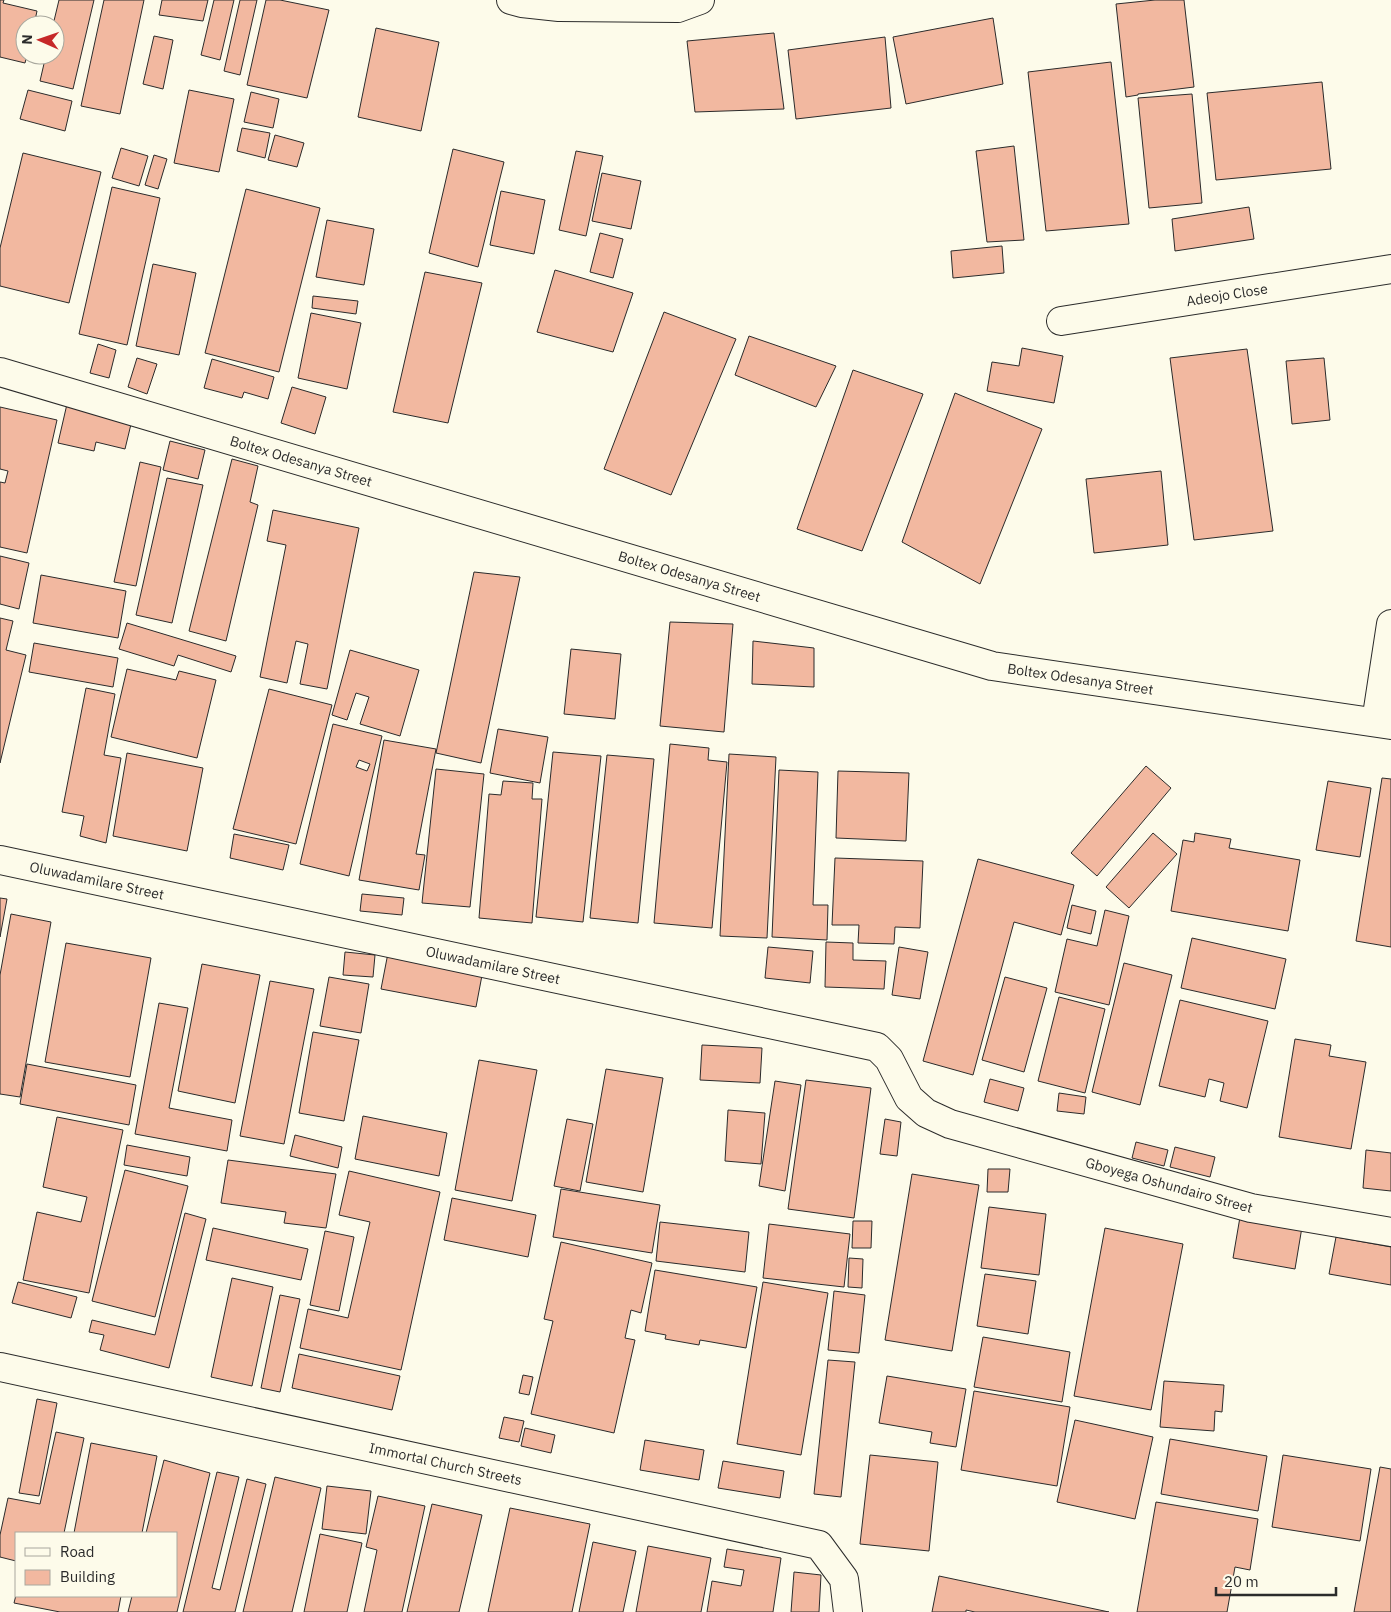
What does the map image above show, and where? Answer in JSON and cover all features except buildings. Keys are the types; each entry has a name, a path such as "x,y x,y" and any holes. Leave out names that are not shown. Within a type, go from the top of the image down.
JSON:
{"street":[{"path":"519,1 559,7 678,8 700,0"},
{"name":"Adeojo Close","path":"1061,321 1391,269"},
{"name":"Boltex Odesanya Street","path":"0,372 992,666 1383,724"},
{"path":"1383,724 1391,624"},
{"name":"Oluwadamilare Street","path":"0,860 877,1047 889,1059 908,1098 926,1113 950,1124"},
{"name":"Gboyega Oshundairo Street","path":"950,1124 1251,1208 1391,1232"},
{"name":"Immortal Church Streets","path":"0,1367 819,1546 844,1579 848,1612"}]}
